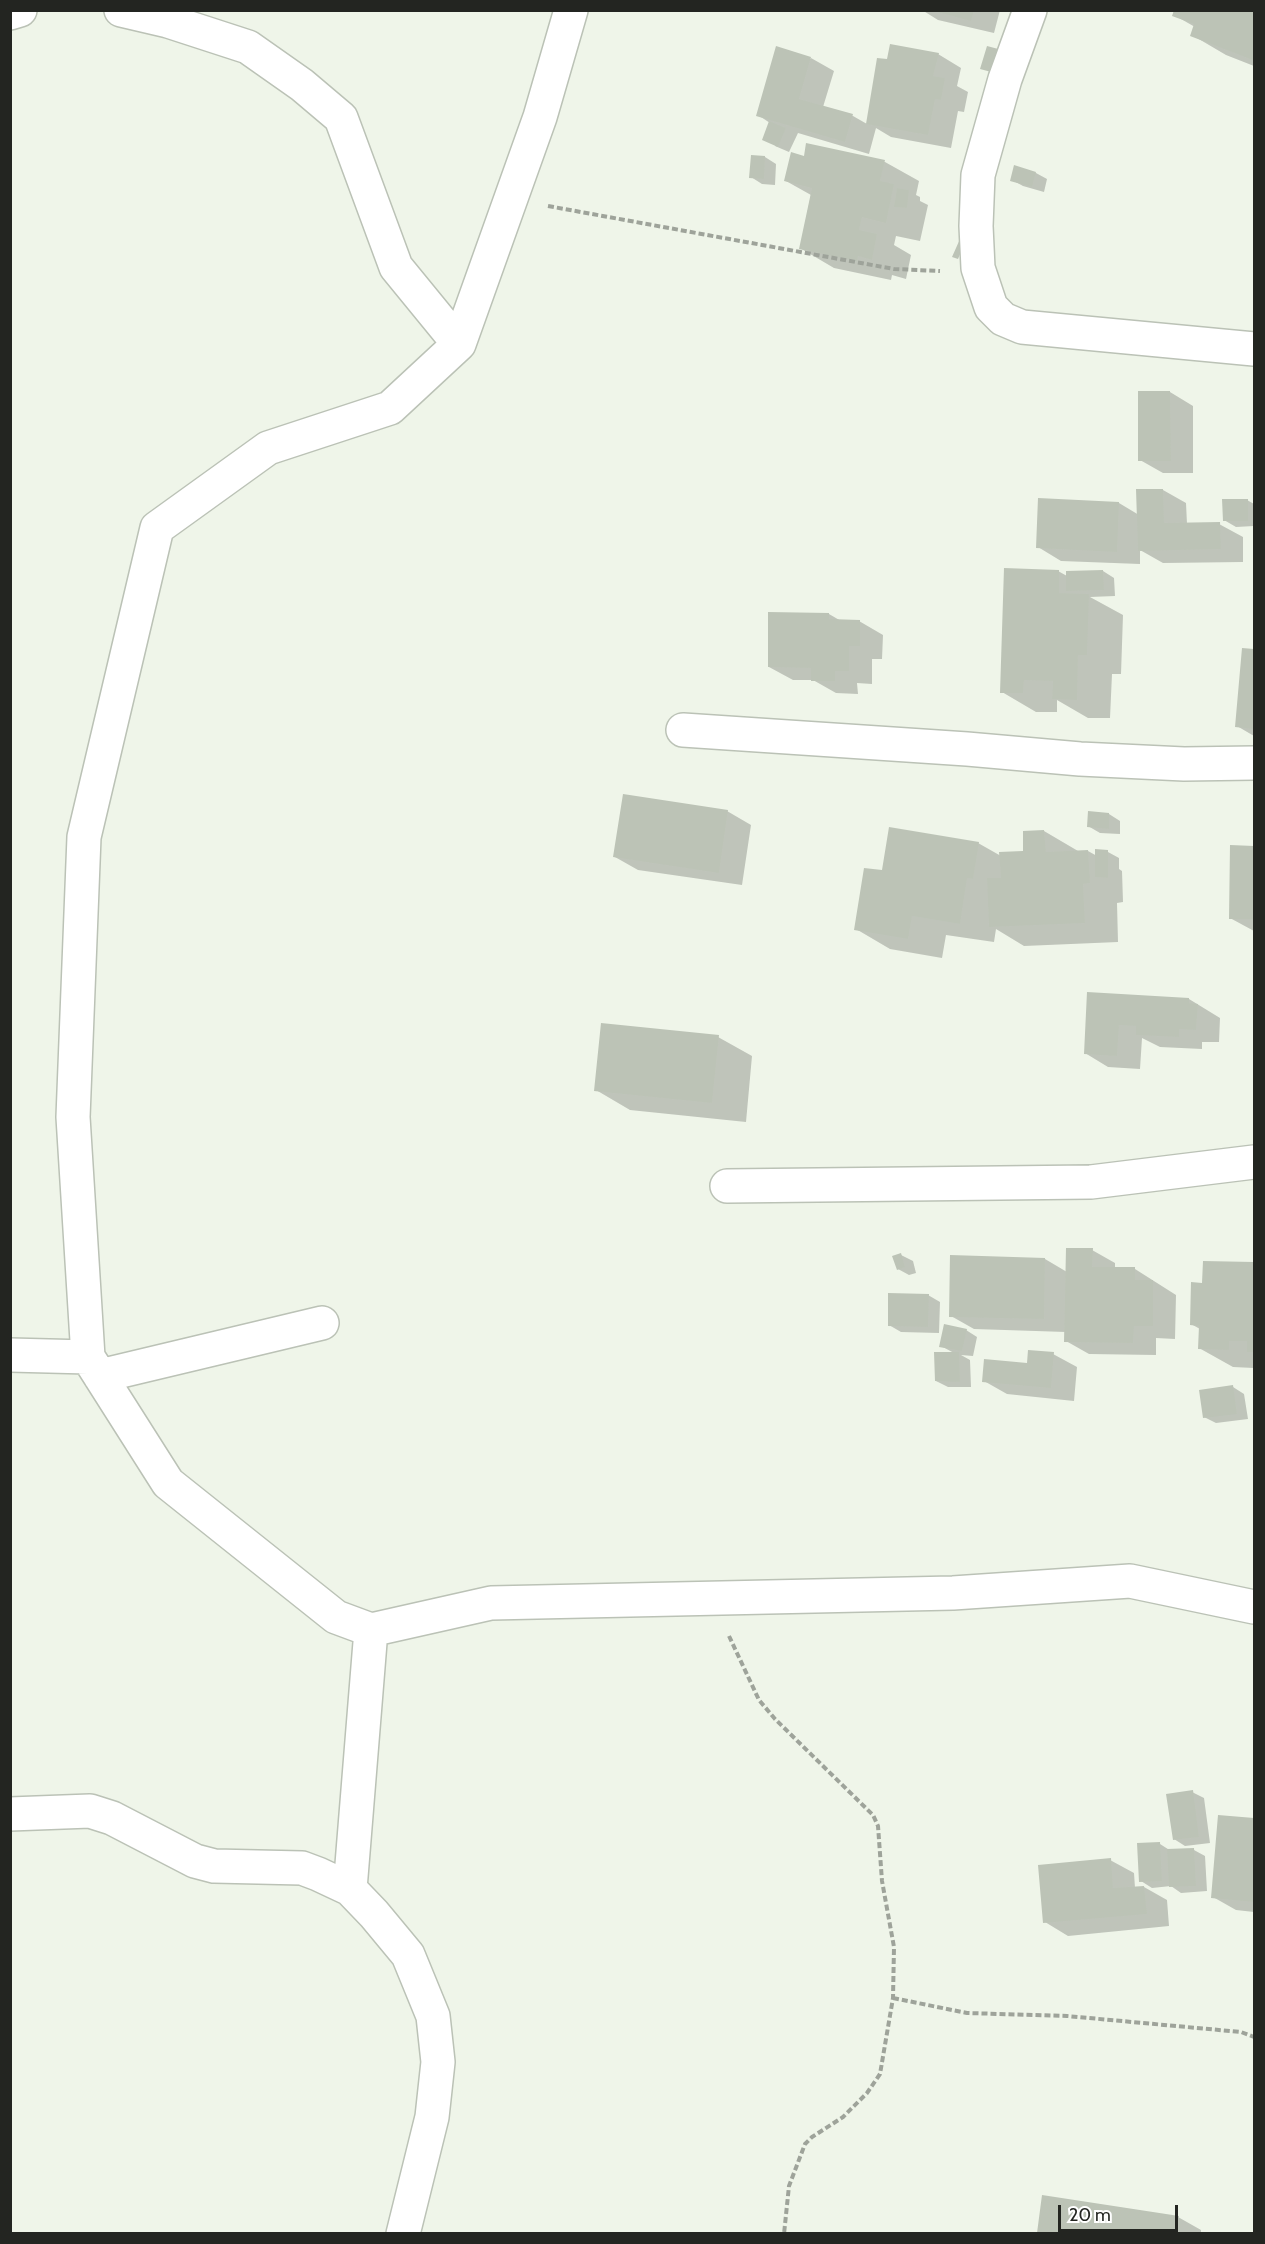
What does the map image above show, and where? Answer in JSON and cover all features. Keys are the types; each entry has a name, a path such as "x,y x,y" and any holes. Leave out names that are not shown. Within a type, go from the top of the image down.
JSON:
{"street":[{"path":"10,13 20,10"},
{"path":"121,10 168,21 248,47 302,85 341,118 396,267 459,344"},
{"path":"570,10 540,117 459,344 390,408 268,448 157,528 84,837 73,1117 94,1366 168,1483 336,1617 371,1630 491,1603 953,1593 1130,1581 1254,1607"},
{"path":"1030,10 1005,80 978,175 976,226 978,268 991,307 1002,319 1022,327 1254,349"},
{"path":"683,730 1080,759 1184,764 1254,764"},
{"path":"727,1185 1091,1182 1254,1162"},
{"path":"10,1355 94,1366 322,1323"},
{"path":"350,1889 371,1630"},
{"path":"10,1814 90,1811 112,1818 195,1861 214,1866 302,1868 350,1889 374,1914 408,1955 433,2016 438,2062 432,2117 403,2234"}],"path":[{"path":"512,200 894,268 944,272 978,268"},
{"path":"711,1598 759,1700 775,1719 873,1815 878,1826 882,1881 894,1947 893,1998 880,2074 867,2093 843,2117 805,2144 789,2186 784,2234"},
{"path":"893,1998 967,2013 1066,2016 1240,2032 1254,2037"}],"building":[{"path":"930,10 974,10 971,21"},
{"path":"1174,10 1254,10 1253,60 1190,36 1194,24 1172,16"},
{"path":"890,44 939,53 933,76 945,78 941,100 935,99 928,135 866,124 877,58 887,59"},
{"path":"776,46 811,57 799,99 853,114 845,142 756,116"},
{"path":"987,46 1002,50 995,73 980,69"},
{"path":"769,121 786,128 778,147 762,140"},
{"path":"806,143 885,160 880,181 894,184 886,223 862,217 859,230 877,234 872,260 858,256 857,261 799,249 812,188 784,181 791,152 804,156"},
{"path":"751,155 765,156 764,179 749,178"},
{"path":"1014,165 1036,172 1032,187 1010,181"},
{"path":"897,188 909,190 907,208 894,207"},
{"path":"964,230 969,233 958,259 952,257"},
{"path":"1138,391 1170,391 1171,461 1138,461"},
{"path":"1136,489 1163,489 1164,523 1220,522 1221,549 1138,551"},
{"path":"1038,498 1119,502 1117,552 1036,548"},
{"path":"1222,499 1248,499 1248,521 1223,521"},
{"path":"1004,568 1059,570 1059,593 1089,594 1087,655 1078,655 1077,700 1052,699 1053,681 1024,680 1023,693 1000,693"},
{"path":"1103,570 1104,590 1066,591 1066,571"},
{"path":"768,612 829,613 829,619 860,620 860,646 849,646 849,671 835,671 835,681 811,681 811,668 768,667"},
{"path":"1242,648 1254,649 1254,729 1235,727"},
{"path":"623,794 728,810 719,873 613,857"},
{"path":"1088,811 1109,813 1109,829 1087,827"},
{"path":"889,827 979,842 973,879 967,878 960,924 912,916 908,939 854,930 864,868 882,870"},
{"path":"1044,830 1046,852 1088,850 1090,883 1083,884 1085,923 989,927 987,878 1001,878 999,852 1023,851 1023,831"},
{"path":"1230,845 1254,846 1254,919 1229,919"},
{"path":"1095,849 1108,850 1108,878 1095,877"},
{"path":"1087,992 1189,998 1189,1003 1198,1004 1196,1030 1179,1029 1179,1037 1136,1035 1136,1026 1119,1025 1117,1056 1084,1054"},
{"path":"601,1023 719,1035 712,1103 594,1091"},
{"path":"1066,1248 1093,1248 1092,1267 1135,1267 1135,1280 1153,1280 1153,1326 1134,1326 1133,1343 1064,1342"},
{"path":"901,1253 905,1267 897,1270 892,1256"},
{"path":"950,1255 1045,1258 1044,1319 949,1317"},
{"path":"1203,1261 1254,1262 1254,1352 1247,1352 1247,1341 1229,1341 1229,1350 1198,1349 1199,1326 1190,1325 1191,1282 1202,1283"},
{"path":"888,1293 929,1294 928,1327 888,1326"},
{"path":"944,1324 967,1329 962,1351 939,1347"},
{"path":"1028,1350 1054,1352 1051,1388 982,1382 984,1359 1027,1363"},
{"path":"934,1352 959,1352 960,1382 935,1381"},
{"path":"1233,1385 1237,1414 1203,1418 1199,1390"},
{"path":"1193,1790 1199,1837 1173,1840 1166,1794"},
{"path":"1218,1815 1254,1818 1254,1902 1211,1898"},
{"path":"1160,1842 1162,1881 1139,1882 1137,1843"},
{"path":"1194,1848 1196,1886 1169,1887 1167,1849"},
{"path":"1111,1858 1113,1888 1144,1886 1147,1914 1043,1923 1038,1865"},
{"path":"1042,2195 1179,2216 1176,2234 1037,2233"}]}
